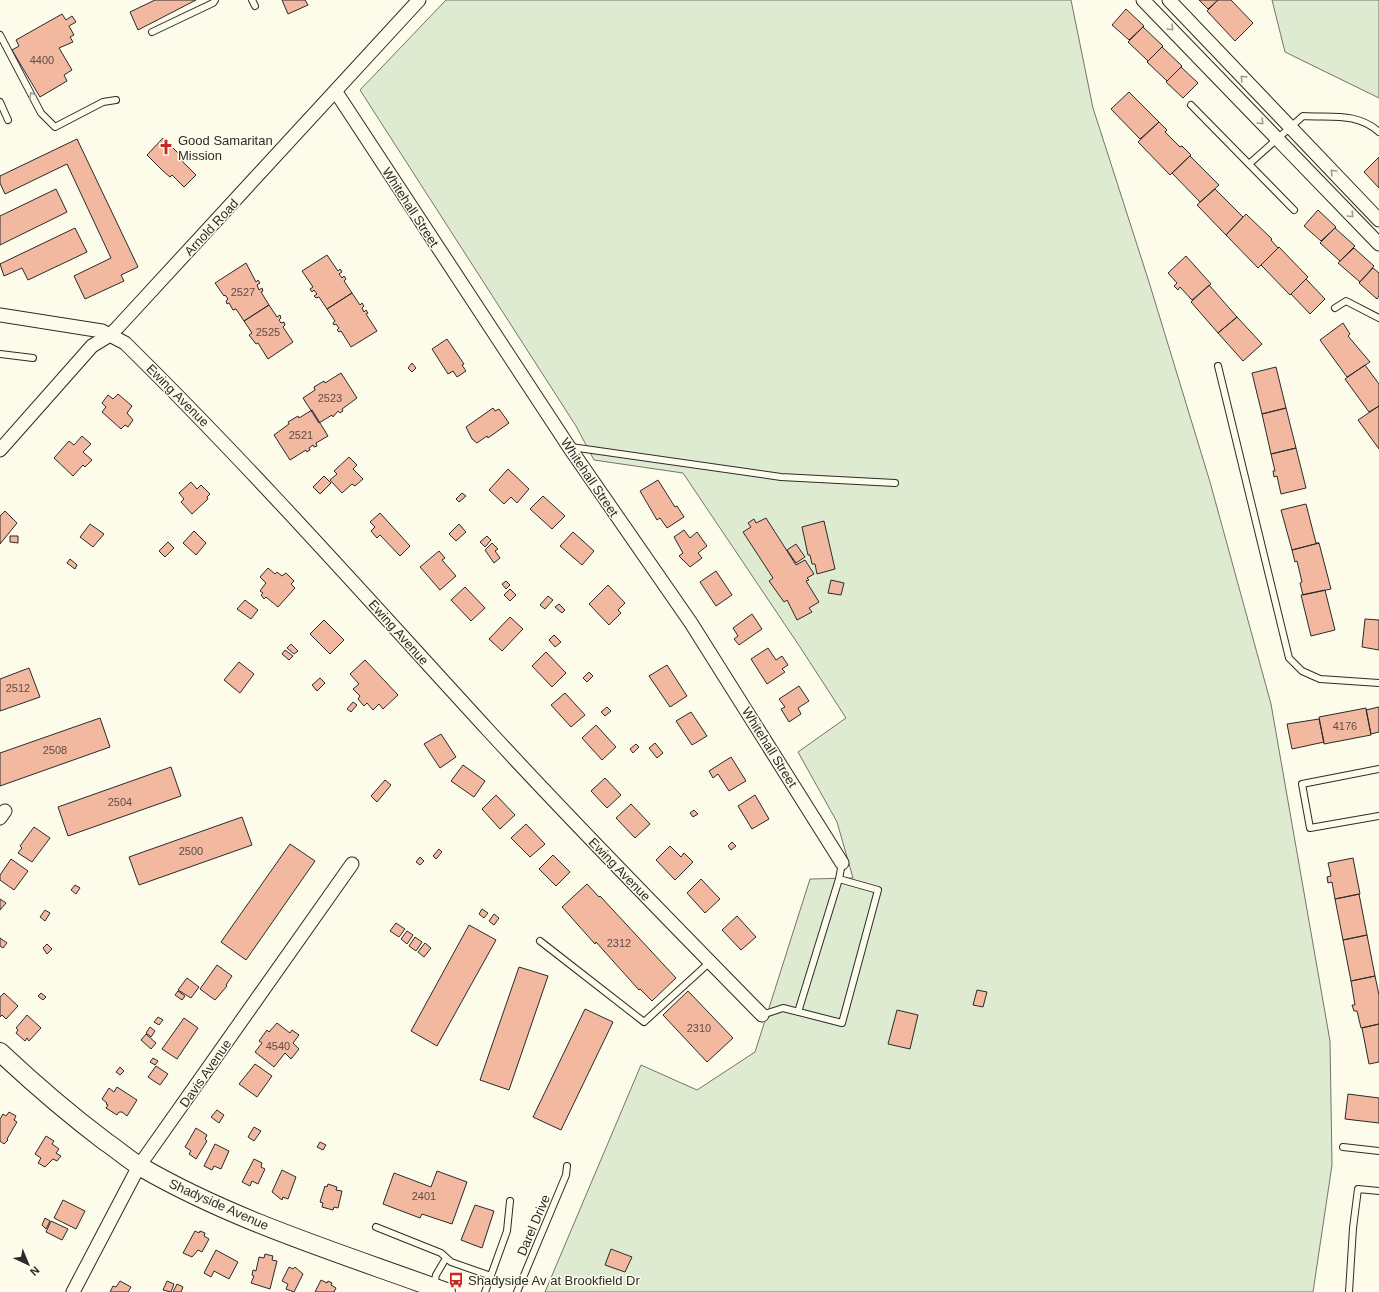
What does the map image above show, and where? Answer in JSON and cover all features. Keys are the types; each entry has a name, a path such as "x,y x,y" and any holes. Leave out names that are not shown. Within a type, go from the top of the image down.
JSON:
{"street":[{"name":"Arnold Road","path":"0,450 92,346 110,335 336,92 419,0"},
{"path":"1144,0 1379,244"},
{"path":"1169,0 1379,220"},
{"name":"Whitehall Street","path":"336,92 570,447 691,623 842,863"},
{"name":"Ewing Avenue","path":"0,315 102,331 125,342 207,425 360,588 489,731 603,852 762,1015"},
{"name":"Davis Avenue","path":"74,1292 139,1166 352,864"},
{"name":"Shadyside Avenue","path":"0,1052 52,1100 139,1166 208,1202 300,1239 438,1290"}],"lane":[{"path":"152,32 213,3 215,0"},
{"path":"252,0 256,6"},
{"path":"0,35 41,112 55,127 103,102 116,100"},
{"path":"0,102 8,120"},
{"path":"1191,105 1294,210"},
{"path":"1249,164 1276,138 1303,116 1355,118 1369,123 1379,132"},
{"path":"1335,308 1346,301 1379,318"},
{"path":"0,354 33,358"},
{"path":"1218,366 1289,658 1302,671 1320,679 1379,683"},
{"path":"570,447 781,477 895,483"},
{"path":"1379,769 1302,784 1310,828 1379,816"},
{"path":"798,1012 842,863"},
{"path":"762,1015 782,1008 842,1023 878,890 838,879"},
{"path":"540,941 644,1022 710,962"},
{"path":"1343,1147 1379,1151"},
{"name":"Darel Drive","path":"517,1292 566,1175 567,1166"},
{"path":"1349,1292 1353,1228 1358,1189 1379,1191"},
{"path":"485,1292 507,1231 510,1201"},
{"path":"376,1228 441,1253 451,1262 491,1276"},
{"path":"438,1290 436,1275 446,1258"}],"green space":[{"path":"446,0 1071,0 1093,108 1149,282 1210,482 1271,704 1330,1041 1332,1165 1313,1292 545,1292 641,1065 697,1090 755,1052 810,879 853,878 837,822 798,752 846,718 683,473 594,460 576,426 360,90"},
{"path":"1272,0 1379,0 1379,98 1285,52"}],"building":[{"path":"155,0 196,0 138,30 130,12"},
{"path":"282,0 305,0 308,5 288,14"},
{"path":"1199,0 1218,0 1208,9"},
{"path":"1218,0 1231,0 1253,23 1235,41 1207,11"},
{"path":"1126,9 1144,26 1129,40 1112,25"},
{"path":"62,14 66,20 72,16 76,22 69,26 74,35 70,37 73,42 59,48 72,70 64,75 67,81 40,97 12,50 19,46 16,40"},
{"path":"1143,27 1163,46 1148,61 1128,42"},
{"path":"1162,47 1182,66 1167,81 1147,62"},
{"path":"1181,67 1198,83 1183,98 1166,82"},
{"path":"1129,92 1159,122 1140,139 1111,109"},
{"path":"1159,122 1167,130 1165,132 1180,147 1182,146 1191,155 1170,175 1138,142"},
{"path":"163,138 180,155 178,157 196,175 184,187 172,175 170,177 163,171 147,155"},
{"path":"77,139 138,267 121,275 124,281 85,299 74,276 111,258 67,164 5,194 0,183 0,176"},
{"path":"1190,156 1219,185 1200,202 1172,173"},
{"path":"1379,157 1379,188 1364,172"},
{"path":"56,189 67,212 0,245 0,216"},
{"path":"1215,189 1243,217 1226,235 1197,205"},
{"path":"1318,210 1336,227 1321,241 1304,226"},
{"path":"1246,214 1272,239 1271,240 1278,248 1258,268 1226,235"},
{"path":"75,228 87,252 28,280 22,268 4,276 0,264"},
{"path":"1335,228 1355,246 1340,261 1320,243"},
{"path":"1279,247 1308,277 1290,295 1261,265"},
{"path":"1354,248 1374,266 1360,282 1338,263"},
{"path":"327,255 338,271 340,269 342,272 339,274 342,278 344,276 346,279 344,281 352,293 327,309 319,297 316,298 314,296 317,294 314,290 312,292 310,289 313,287 302,271"},
{"path":"1186,256 1211,284 1192,300 1180,287 1178,290 1174,286 1177,283 1168,273"},
{"path":"246,263 256,282 258,280 260,283 257,285 259,290 262,288 263,291 261,292 269,305 244,321 236,309 233,310 229,303 227,304 226,301 228,299 225,295 224,296 215,283"},
{"path":"1373,268 1379,273 1379,296 1377,299 1359,283"},
{"path":"1306,279 1325,299 1310,314 1291,294"},
{"path":"1209,285 1237,317 1218,333 1191,302"},
{"path":"352,293 360,305 362,303 364,306 362,308 364,312 366,310 368,313 366,314 377,331 351,347 341,331 339,332 337,330 339,328 336,324 334,325 333,323 335,321 327,309"},
{"path":"269,305 277,317 280,315 281,318 279,320 281,323 284,322 285,325 283,327 293,342 268,359 258,343 256,344 249,335 252,333 244,321"},
{"path":"1237,317 1262,344 1243,361 1218,333"},
{"path":"1343,323 1350,334 1348,336 1370,362 1347,377 1320,340"},
{"path":"447,339 464,364 462,365 466,371 457,377 453,371 448,374 432,349"},
{"path":"412,363 416,368 412,372 408,368"},
{"path":"1365,365 1379,384 1379,406 1369,412 1345,379"},
{"path":"1276,367 1286,408 1262,414 1252,373"},
{"path":"341,373 357,398 342,409 343,411 340,413 338,411 333,417 332,415 319,423 303,398 315,390 314,387 324,381 325,383"},
{"path":"118,394 132,406 127,413 133,420 128,427 125,425 121,429 102,412 106,407 102,403 108,395 113,399"},
{"path":"1379,406 1379,449 1358,420"},
{"path":"493,408 495,411 499,409 509,423 488,438 487,436 477,443 472,439 466,427"},
{"path":"1286,408 1296,448 1271,454 1262,414"},
{"path":"312,410 328,436 316,443 317,446 314,447 313,445 307,452 306,450 290,460 274,435 289,424 288,422 298,416 299,418"},
{"path":"82,436 91,444 83,452 92,460 85,467 83,465 73,476 54,458 69,441 74,445"},
{"path":"1296,448 1306,488 1281,494 1277,476 1274,477 1273,471 1275,471 1271,454"},
{"path":"349,457 357,465 353,469 363,479 355,486 352,484 342,493 330,480 337,474 334,471"},
{"path":"508,469 529,489 517,503 511,497 504,504 489,490"},
{"path":"324,476 331,483 320,494 313,487"},
{"path":"658,480 675,507 677,506 684,517 667,528 660,518 657,520 640,491"},
{"path":"191,482 197,489 201,485 210,494 207,497 208,499 192,514 181,502 184,499 179,493"},
{"path":"462,493 466,496 459,502 456,499"},
{"path":"543,496 565,516 552,529 530,509"},
{"path":"1306,504 1316,543 1319,543 1292,550 1281,510"},
{"path":"5,511 17,523 0,544 0,516"},
{"path":"380,513 410,546 400,556 380,535 377,538 371,531 375,527 370,522"},
{"path":"766,518 796,565 805,560 814,574 807,578 809,580 806,581 819,602 809,608 812,612 797,620 787,600 784,602 769,581 773,578 743,532 751,527 748,523 754,519 756,523"},
{"path":"824,521 835,569 817,574 815,564 812,564 810,555 808,555 802,527"},
{"path":"90,524 104,534 93,547 80,537"},
{"path":"459,524 466,532 456,541 449,534"},
{"path":"684,530 690,538 697,532 707,546 698,553 702,558 690,567 679,556 683,553 674,537"},
{"path":"194,531 206,543 196,555 183,543"},
{"path":"573,532 594,551 582,565 560,546"},
{"path":"10,536 18,536 18,543 10,542"},
{"path":"487,536 491,540 485,547 480,542"},
{"path":"168,542 174,548 165,557 159,551"},
{"path":"492,543 498,549 495,551 500,558 494,563 485,550"},
{"path":"1319,543 1331,589 1303,595 1300,583 1302,582 1297,561 1295,562 1292,550"},
{"path":"796,544 805,557 796,563 787,550"},
{"path":"439,551 445,558 442,560 456,576 440,590 420,567"},
{"path":"70,559 77,565 75,569 67,563"},
{"path":"268,568 275,574 277,572 282,576 286,573 294,581 291,584 295,588 278,607 266,597 264,599 261,595 263,593 260,591 266,583 260,577"},
{"path":"716,571 732,595 716,606 700,582"},
{"path":"831,580 844,583 841,595 828,593"},
{"path":"506,581 510,585 506,589 502,584"},
{"path":"608,585 625,603 618,610 621,613 609,625 589,604"},
{"path":"465,587 485,608 471,621 451,600"},
{"path":"510,589 516,595 510,601 504,595"},
{"path":"1325,590 1335,630 1311,636 1301,595"},
{"path":"548,596 553,600 545,609 540,605"},
{"path":"245,600 258,610 251,619 237,609"},
{"path":"559,604 565,610 562,613 555,607"},
{"path":"752,614 762,629 739,645 734,639 738,636 733,628"},
{"path":"510,617 523,629 502,651 489,639"},
{"path":"1365,619 1379,620 1379,650 1362,647"},
{"path":"324,620 344,640 330,654 310,634"},
{"path":"554,635 561,642 555,647 549,640"},
{"path":"291,644 298,651 294,654 287,648"},
{"path":"768,648 776,660 782,656 788,665 782,669 785,672 767,684 751,659"},
{"path":"285,650 293,656 289,660 282,654"},
{"path":"546,652 566,673 552,687 532,666"},
{"path":"365,660 398,695 383,709 379,704 373,710 367,703 364,706 358,699 360,696 353,689 359,684 350,674"},
{"path":"239,662 254,674 240,693 224,680"},
{"path":"667,665 687,696 670,707 649,676"},
{"path":"29,668 40,697 0,711 0,679"},
{"path":"589,672 593,676 587,682 583,678"},
{"path":"320,678 325,683 317,691 312,685"},
{"path":"799,686 809,701 798,708 801,714 789,722 781,709 785,707 779,699"},
{"path":"565,693 585,715 571,727 551,705"},
{"path":"353,702 357,705 351,712 347,709"},
{"path":"607,707 611,711 605,716 601,712"},
{"path":"1379,707 1379,732 1371,734 1366,710"},
{"path":"1366,708 1371,735 1324,744 1319,717"},
{"path":"691,712 707,736 692,745 676,721"},
{"path":"100,718 110,747 0,786 0,753"},
{"path":"1319,719 1324,742 1292,749 1287,724"},
{"path":"596,725 616,747 602,760 582,738"},
{"path":"441,734 456,757 440,768 424,744"},
{"path":"655,743 663,753 657,758 649,748"},
{"path":"636,744 639,747 633,753 630,749"},
{"path":"731,757 746,781 729,791 718,774 713,778 709,771"},
{"path":"463,765 485,781 474,797 451,781"},
{"path":"171,767 181,796 68,836 58,807"},
{"path":"605,778 621,795 607,808 591,791"},
{"path":"385,780 391,785 377,802 371,796"},
{"path":"496,795 515,815 500,829 482,809"},
{"path":"755,795 769,819 752,829 738,806"},
{"path":"631,804 650,824 635,838 616,818"},
{"path":"694,810 698,814 693,817 690,813"},
{"path":"242,817 252,845 139,885 129,857"},
{"path":"526,824 545,844 530,857 511,838"},
{"path":"34,827 50,838 32,862 18,853 22,848 20,846"},
{"path":"732,842 736,846 731,850 728,846"},
{"path":"290,844 315,861 246,960 221,942"},
{"path":"670,846 681,857 684,853 693,862 675,880 656,860"},
{"path":"439,849 442,852 436,859 433,856"},
{"path":"553,855 570,872 556,886 539,869"},
{"path":"420,857 424,861 420,865 416,862"},
{"path":"1353,858 1360,894 1335,899 1332,882 1328,883 1327,877 1331,876 1328,863"},
{"path":"11,859 28,871 14,890 0,880 0,875"},
{"path":"701,879 720,899 705,913 687,893"},
{"path":"587,884 676,978 652,1001 640,989 639,990 562,907"},
{"path":"75,885 80,888 76,894 71,890"},
{"path":"1359,894 1367,935 1343,940 1335,899"},
{"path":"0,899 6,903 0,910"},
{"path":"482,909 488,913 484,918 479,914"},
{"path":"45,910 50,913 45,921 40,917"},
{"path":"494,914 499,918 494,925 489,921"},
{"path":"737,916 756,937 741,950 722,930"},
{"path":"396,923 405,929 399,937 390,931"},
{"path":"469,925 496,940 437,1046 411,1031"},
{"path":"407,931 413,935 407,944 401,939"},
{"path":"1367,935 1375,976 1351,981 1343,940"},
{"path":"415,937 422,942 416,951 409,946"},
{"path":"0,938 7,943 3,948 0,946"},
{"path":"425,943 431,948 424,957 418,952"},
{"path":"47,944 52,949 47,954 43,948"},
{"path":"217,965 232,976 226,985 227,986 215,1000 200,989"},
{"path":"519,967 548,976 509,1090 480,1080"},
{"path":"1375,976 1379,995 1379,1024 1361,1028 1357,1011 1354,1011 1352,1005 1355,1005 1351,981"},
{"path":"187,978 199,987 191,998 178,990"},
{"path":"977,990 987,992 983,1007 973,1005"},
{"path":"178,991 185,996 182,1000 175,995"},
{"path":"688,991 733,1038 707,1062 663,1015"},
{"path":"4,993 18,1006 6,1019 2,1015 0,1017 0,997"},
{"path":"41,993 46,997 43,1000 38,996"},
{"path":"585,1009 613,1022 561,1130 533,1117"},
{"path":"897,1010 918,1015 910,1049 888,1044"},
{"path":"27,1015 41,1028 29,1041 27,1038 25,1041 16,1033 18,1030 16,1028"},
{"path":"158,1017 163,1020 159,1025 154,1022"},
{"path":"184,1018 198,1028 177,1059 162,1049"},
{"path":"277,1023 290,1033 292,1030 299,1035 293,1043 299,1049 291,1059 285,1053 274,1067 255,1052 262,1043 259,1041 267,1030 269,1032"},
{"path":"1379,1024 1379,1062 1369,1064 1362,1028"},
{"path":"150,1027 155,1031 151,1037 146,1033"},
{"path":"146,1034 156,1043 151,1049 141,1040"},
{"path":"153,1058 158,1061 155,1065 150,1062"},
{"path":"255,1064 272,1076 257,1097 239,1084"},
{"path":"156,1066 168,1074 160,1085 148,1077"},
{"path":"120,1067 124,1071 120,1075 116,1072"},
{"path":"117,1087 137,1100 127,1116 122,1112 119,1112 117,1115 106,1108 108,1105 102,1099 109,1088 114,1092"},
{"path":"1348,1094 1379,1098 1379,1123 1345,1119"},
{"path":"217,1110 224,1115 219,1123 211,1117"},
{"path":"9,1112 16,1116 14,1120 17,1122 7,1139 8,1140 4,1144 0,1141 0,1119 3,1114 6,1116"},
{"path":"254,1127 261,1131 254,1141 248,1137"},
{"path":"196,1128 207,1135 205,1139 207,1141 196,1159 189,1154 191,1151 185,1147"},
{"path":"46,1136 54,1141 52,1144 59,1149 56,1153 61,1156 57,1161 53,1159 45,1167 38,1163 41,1158 35,1154"},
{"path":"320,1142 326,1145 323,1150 317,1147"},
{"path":"215,1144 229,1151 221,1169 214,1166 212,1170 204,1166"},
{"path":"254,1159 262,1163 261,1167 265,1169 258,1184 252,1181 250,1186 242,1182"},
{"path":"282,1170 296,1177 288,1199 283,1197 282,1200 272,1192"},
{"path":"437,1171 467,1182 452,1224 422,1214 420,1218 383,1204 394,1173 431,1187"},
{"path":"328,1184 337,1187 336,1190 342,1191 338,1208 334,1207 333,1210 322,1207 323,1203 320,1202 325,1186 327,1187"},
{"path":"63,1200 85,1211 76,1229 54,1218"},
{"path":"475,1205 494,1211 482,1248 461,1240"},
{"path":"45,1218 50,1221 46,1229 42,1225"},
{"path":"51,1221 68,1229 62,1240 46,1232"},
{"path":"195,1231 205,1233 204,1236 209,1239 202,1252 198,1250 192,1257 183,1253"},
{"path":"611,1249 632,1257 625,1272 605,1265"},
{"path":"216,1250 238,1262 229,1279 214,1271 211,1277 204,1273"},
{"path":"265,1254 273,1256 272,1260 277,1261 270,1289 251,1283 254,1276 252,1275 253,1270 256,1271 259,1257 264,1258"},
{"path":"289,1267 293,1269 295,1267 303,1274 294,1292 286,1289 288,1284 282,1281"},
{"path":"321,1280 327,1283 328,1281 332,1283 331,1285 336,1288 334,1292 315,1292"},
{"path":"120,1281 131,1287 128,1292 110,1292 113,1286 116,1287"},
{"path":"167,1281 174,1284 171,1292 163,1290"},
{"path":"177,1284 183,1287 181,1292 173,1292"}],"place":[{"name":"Good Samaritan Mission","path":"166,147"},
{"name":"Shadyside Av at Brookfield Dr","path":"456,1280"}]}
